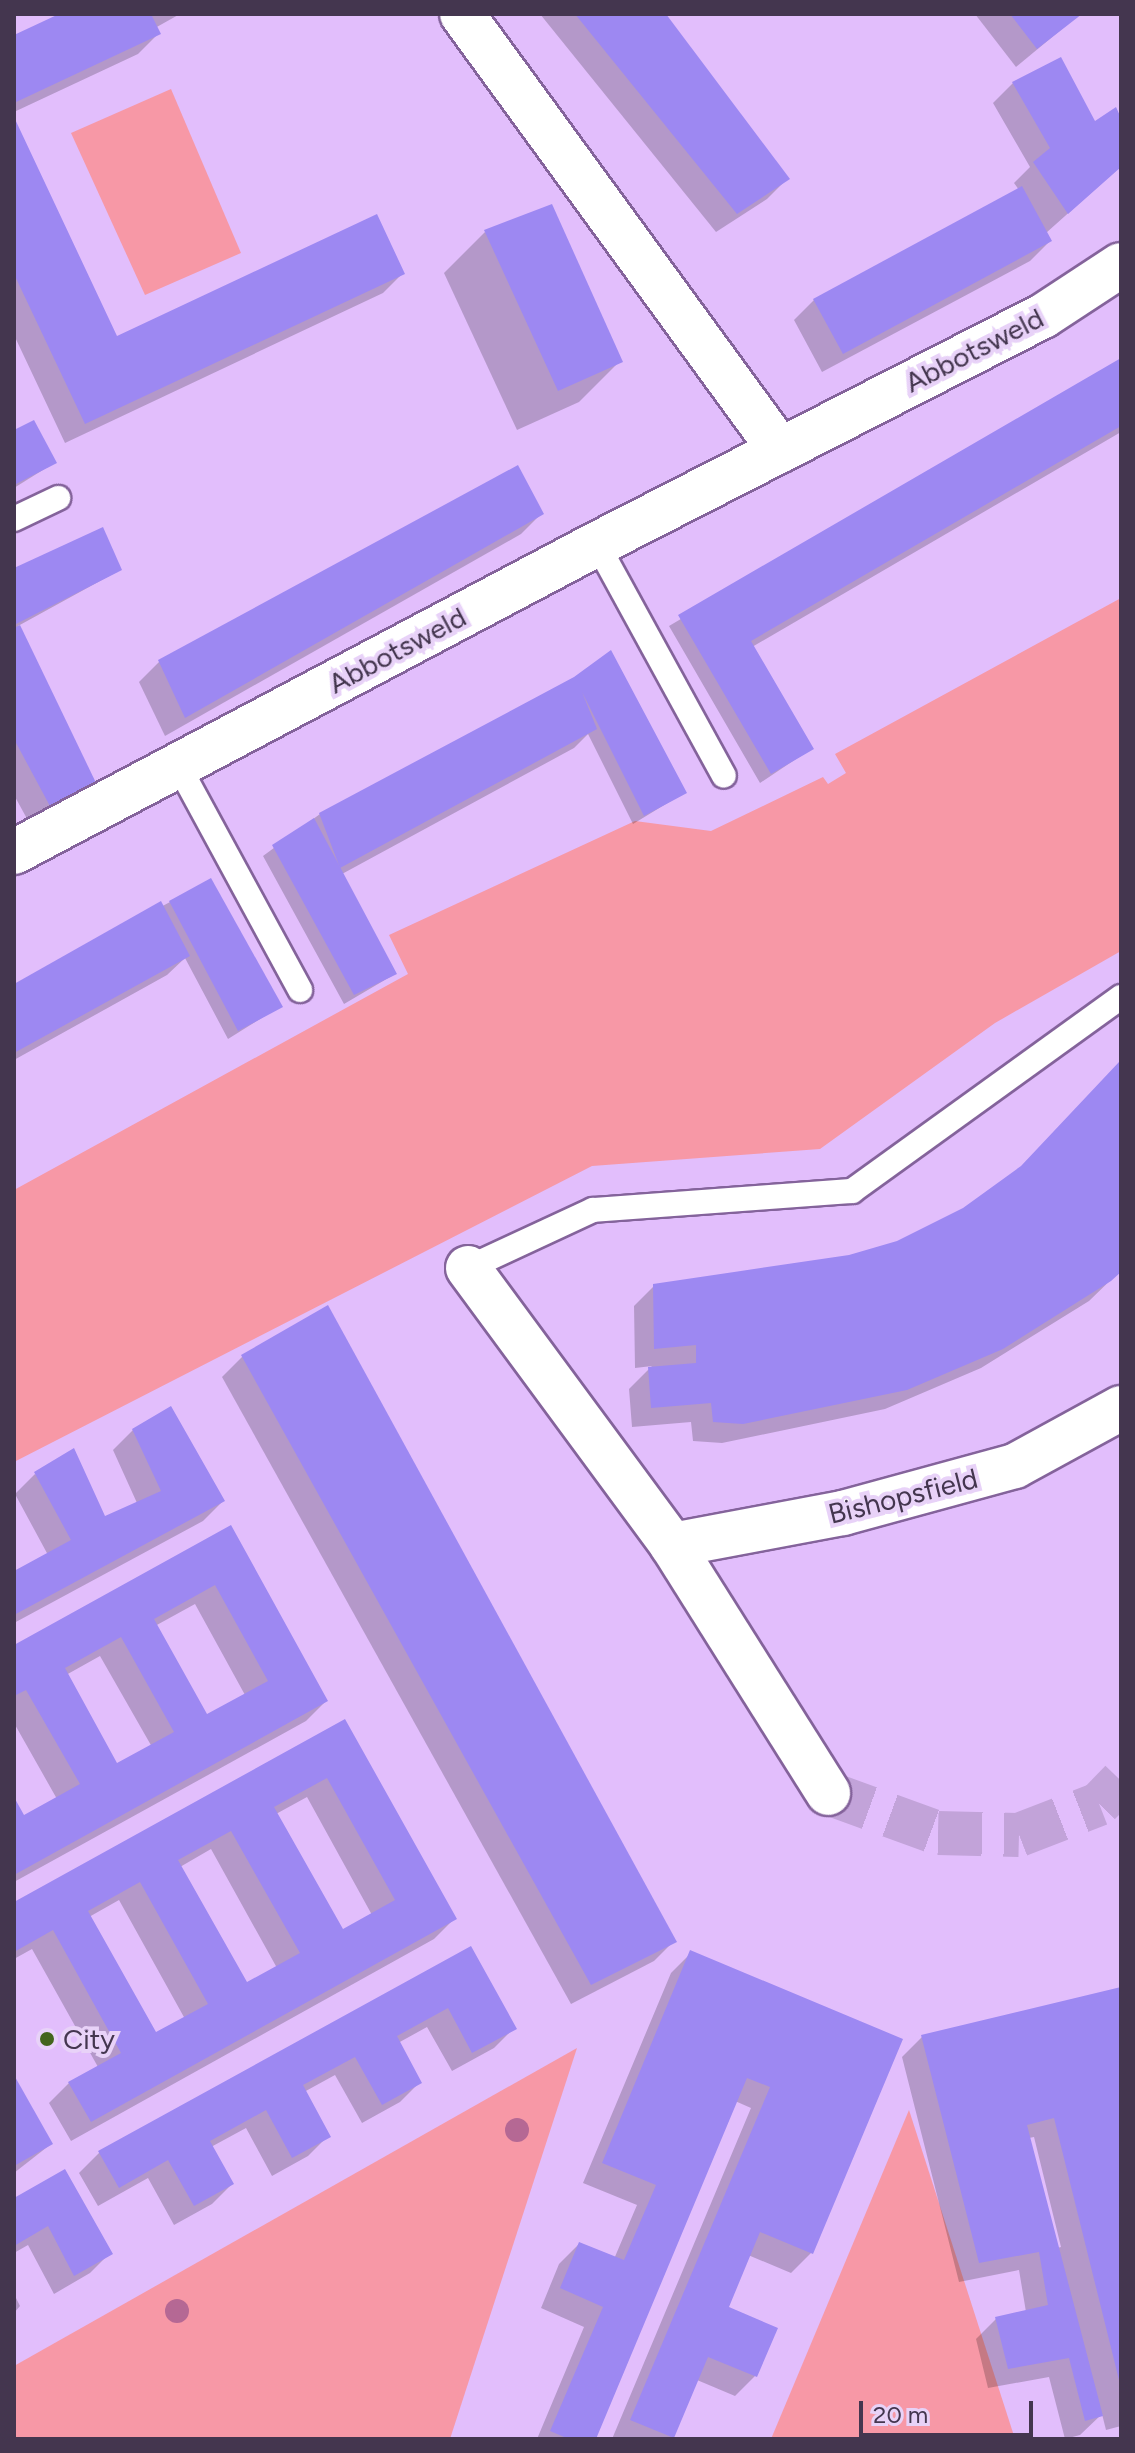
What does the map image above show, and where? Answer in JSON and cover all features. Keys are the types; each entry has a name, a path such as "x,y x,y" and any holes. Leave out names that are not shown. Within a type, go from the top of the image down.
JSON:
{"street":[{"path":"462,14 780,450"},
{"name":"Abbotsweld","path":"14,852 597,544 1043,316 1121,265"},
{"path":"468,1268 672,1545 828,1793"},
{"name":"Bishopsfield","path":"672,1545 843,1513 1015,1466 1121,1409"}],"lane":[{"path":"14,519 58,498"},
{"path":"597,544 724,776"},
{"path":"178,765 300,990"},
{"path":"468,1268 593,1210 852,1191 1121,997"}],"shaded area":[{"path":"171,89 241,253 145,295 71,133"},
{"path":"1121,598 1121,951 995,1023 820,1149 592,1166 14,1462 14,1190 408,974 389,935 635,821 711,831 823,777 828,784 846,773 835,754"},
{"path":"577,2048 450,2439 14,2439 14,2366"},
{"path":"909,2110 1015,2439 771,2439"}],"building":[{"path":"59,14 151,14 161,34 14,103 14,35"},
{"path":"575,14 666,14 790,179 737,214"},
{"path":"1010,14 1082,14 1037,49"},
{"path":"1061,57 1095,121 1116,107 1121,118 1121,167 1068,214 1033,162 1050,148 1012,82"},
{"path":"14,117 117,336 377,214 405,274 85,424 14,274"},
{"path":"1022,186 1052,241 843,354 813,299"},
{"path":"552,204 623,362 558,391 484,230"},
{"path":"1121,358 1121,426 751,641 814,749 771,774 678,615"},
{"path":"34,420 57,463 14,485 14,430"},
{"path":"518,465 544,514 185,718 158,660"},
{"path":"103,527 122,570 14,625 14,568"},
{"path":"20,625 98,787 51,808 14,739 14,628"},
{"path":"611,650 687,793 644,816 582,692 597,729 340,868 319,813 574,677"},
{"path":"314,818 397,974 354,995 272,845"},
{"path":"211,878 283,1007 238,1031 169,901"},
{"path":"161,901 190,956 14,1053 14,984"},
{"path":"1119,1062 1121,1272 1111,1281 1003,1349 907,1390 743,1424 713,1422 711,1403 651,1408 648,1367 696,1363 696,1345 654,1349 653,1284 849,1255 897,1241 963,1208 1021,1166"},
{"path":"328,1305 677,1942 591,1985 241,1355"},
{"path":"171,1406 225,1501 14,1615 14,1571 71,1540 34,1472 74,1448 105,1516 161,1491 132,1429"},
{"path":"231,1525 328,1701 14,1875 14,1797 24,1815 80,1784 26,1690 14,1696 14,1645","holes":["215,1585 268,1681 207,1714 154,1619","121,1637 174,1732 117,1763 65,1668"]},
{"path":"345,1719 457,1919 91,2122 68,2082 121,2053 53,1930 14,1952 14,1902","holes":["327,1778 395,1900 343,1929 274,1807","231,1831 300,1953 247,1982 178,1860","140,1882 208,2004 156,2032 88,1911"]},
{"path":"471,1946 517,2029 472,2053 448,2008 397,2036 422,2083 382,2105 355,2057 303,2085 331,2137 292,2158 266,2110 210,2141 234,2184 194,2206 168,2160 119,2188 98,2151"},
{"path":"690,1950 903,2039 813,2254 760,2232 729,2307 778,2328 757,2377 708,2357 674,2438 630,2420 770,2087 747,2078 596,2439 569,2439 550,2431 603,2307 560,2288 579,2242 624,2260 656,2185 602,2163"},
{"path":"1121,1987 1121,2388 1054,2118 1027,2125 1103,2416 1085,2421 1069,2358 1008,2369 995,2317 1048,2305 1039,2252 979,2263 921,2035"},
{"path":"14,2075 53,2144 14,2166"},
{"path":"65,2169 113,2254 74,2276 48,2226 14,2246 14,2198"}],"tunnel":[{"path":"828,1793 938,1833 1019,1835 1099,1804 1121,1781"}],"place":[{"name":"City","path":"47,2039"}]}
